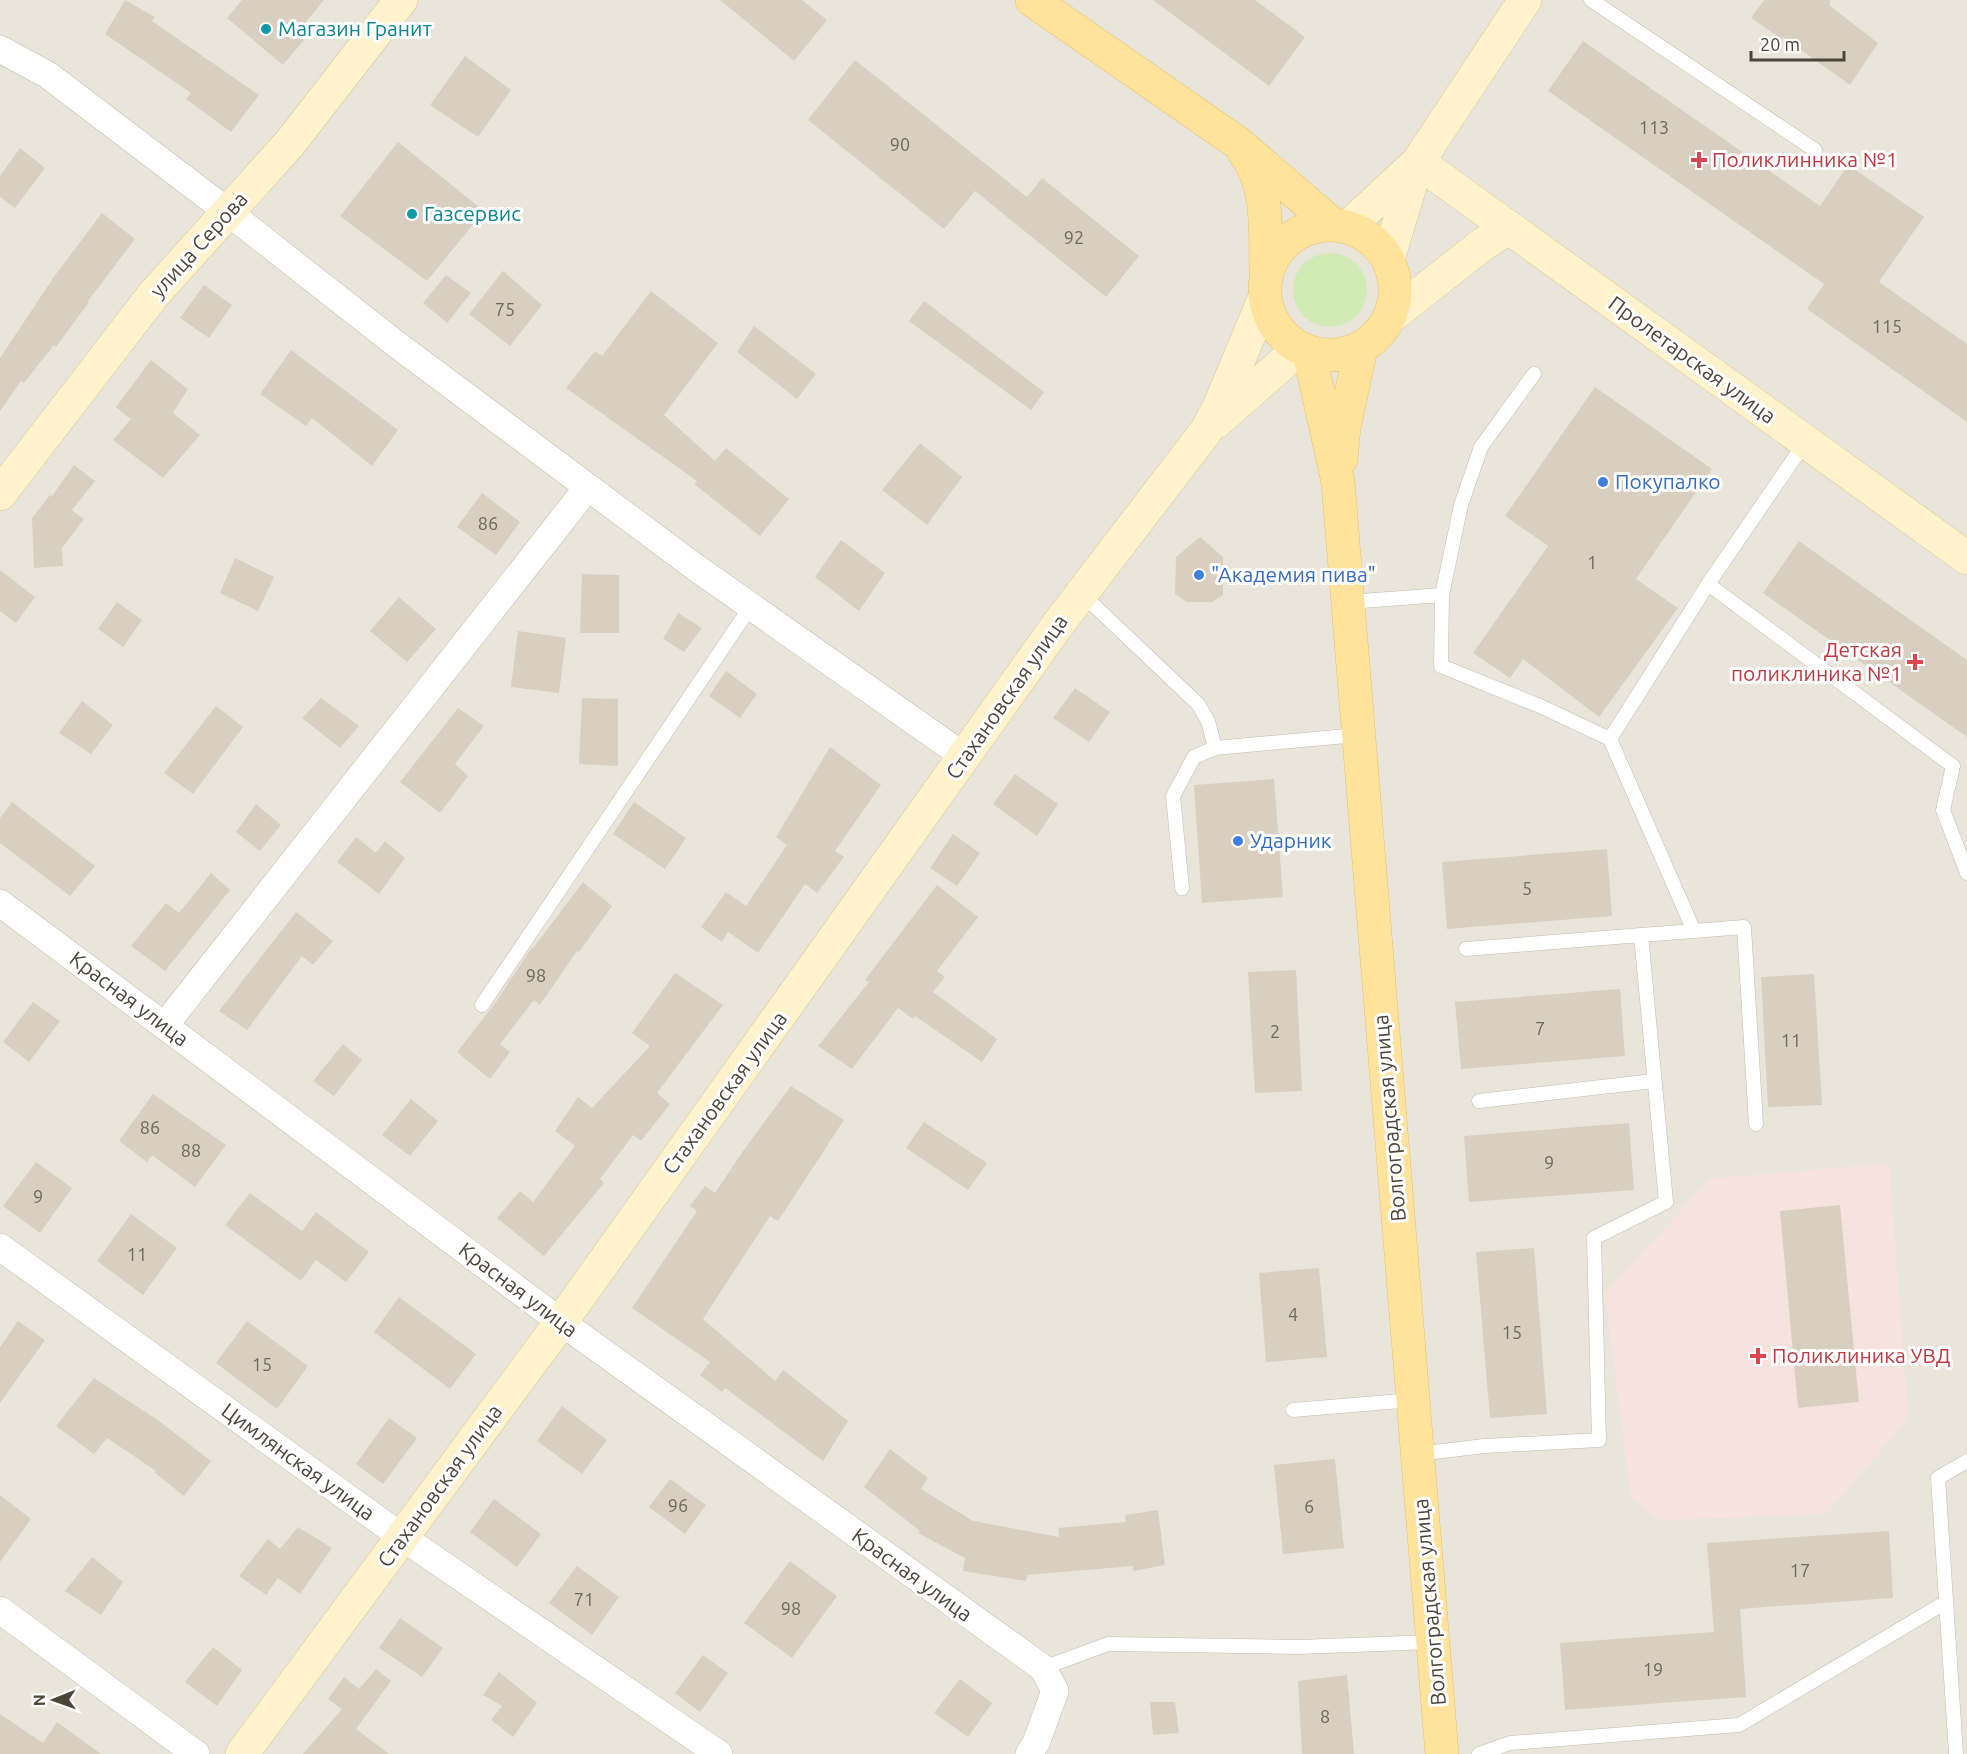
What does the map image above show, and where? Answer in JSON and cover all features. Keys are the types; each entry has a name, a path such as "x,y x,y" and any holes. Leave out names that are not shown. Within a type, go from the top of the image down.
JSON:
{"main road":[{"path":"1032,0 1238,143 1340,225"},
{"path":"1238,143 1251,160 1259,180 1263,204 1266,285 1270,318 1282,336 1304,350 1326,356 1344,354 1361,348 1375,338 1389,318 1394,306 1394,276 1388,259 1377,244 1363,233 1340,225 1317,225 1299,232 1284,242 1273,256 1266,285"},
{"name":"Волгоградская улица","path":"1338,482 1344,427 1361,348"},
{"name":"Волгоградская улица","path":"1304,350 1338,482 1442,1754"}],"street":[{"name":"улица Серова","path":"0,494 154,294 290,143 401,0"},
{"path":"1388,259 1418,162 1525,0"},
{"path":"0,49 48,75 396,344 588,487 751,606 965,757"},
{"path":"1340,225 1418,162"},
{"name":"Пролетарская улица","path":"1418,162 1967,558"},
{"path":"1389,318 1483,244 1509,228"},
{"name":"Стахановская улица","path":"242,1754 561,1322 1082,594 1206,431 1219,407 1266,285"},
{"name":"Стахановская улица","path":"1206,431 1304,350"},
{"path":"165,1025 588,487"},
{"name":"Красная улица","path":"0,903 561,1322 1042,1668"},
{"name":"Цимлянская улица","path":"0,1247 402,1538 719,1754"},
{"path":"0,1610 196,1754"},
{"path":"1029,1754 1036,1743 1055,1691 1042,1668"}],"lane":[{"path":"1592,0 1815,150"},
{"path":"1534,374 1481,447 1461,505 1442,595 1441,666 1540,706 1610,738 1694,931"},
{"path":"1610,738 1708,584 1806,441"},
{"path":"1708,584 1953,766 1943,810 1967,873"},
{"path":"1082,594 1198,704 1208,721 1215,748"},
{"path":"1348,602 1442,595"},
{"path":"482,1005 751,606"},
{"path":"1182,888 1173,796 1194,757 1215,748 1358,735"},
{"path":"1466,949 1744,927 1756,1124"},
{"path":"1418,1454 1484,1446 1599,1440 1594,1238 1665,1202 1641,935"},
{"path":"1479,1101 1654,1081"},
{"path":"1293,1410 1413,1400"},
{"path":"1956,1754 1938,1478 1967,1461"},
{"path":"1479,1754 1510,1743 1739,1725 1946,1602"},
{"path":"1042,1668 1108,1644 1299,1647 1433,1642"}],"shaded area":[{"path":"0,0 1967,0 1967,1754 0,1754"},
{"name":"Поликлиника УВД","path":"1889,1163 1908,1419 1826,1514 1660,1520 1631,1498 1605,1293 1710,1179"}],"green space":[{"path":"1330,253 1351,259 1361,269 1367,290 1361,311 1351,321 1330,327 1309,321 1299,311 1293,290 1299,269 1309,259"}],"building":[{"path":"125,0 155,17 152,21 259,95 231,132 186,99 191,93 105,34"},
{"name":"Магазин Гранит","path":"242,0 324,0 297,33 304,40 283,65 227,18"},
{"path":"720,0 802,0 827,20 794,61"},
{"path":"1153,0 1255,0 1305,37 1269,86"},
{"path":"1764,0 1830,0 1830,6 1878,43 1850,85 1783,37 1782,39 1751,18"},
{"path":"1583,41 1820,206 1848,165 1924,217 1879,282 1967,344 1967,422 1807,309 1824,284 1548,91"},
{"path":"465,56 511,90 478,137 430,105"},
{"path":"855,60 1027,197 1042,178 1139,256 1106,297 975,191 944,229 808,120"},
{"name":"Газсервис","path":"398,142 484,211 427,281 340,216"},
{"path":"20,148 45,168 15,208 0,197 0,176"},
{"path":"102,213 135,239 56,347 54,345 24,383 21,381 0,411 0,358 53,278"},
{"path":"503,271 542,305 510,346 469,314"},
{"path":"446,275 471,293 447,323 423,303"},
{"path":"204,285 232,305 209,338 180,318"},
{"path":"651,291 718,343 664,415 715,461 726,448 789,499 760,536 694,484 697,481 566,388 595,351 602,356"},
{"path":"924,301 1044,392 1031,410 909,321"},
{"path":"754,326 816,374 797,399 737,352"},
{"path":"291,350 398,430 372,466 312,418 306,426 260,394"},
{"path":"151,360 188,389 173,413 200,435 163,478 113,440 131,419 116,407"},
{"path":"1595,387 1712,469 1636,579 1678,608 1599,717 1523,659 1510,678 1473,653 1548,546 1505,516"},
{"path":"920,443 962,477 927,525 882,490"},
{"path":"74,465 95,481 72,510 84,519 62,548 63,566 34,568 32,518 50,495 52,496"},
{"path":"482,493 520,522 496,555 457,527"},
{"name":"\"Академия пива\"","path":"1200,537 1223,557 1223,595 1212,602 1187,602 1175,594 1176,557"},
{"path":"841,540 885,573 859,611 815,577"},
{"path":"1799,541 1967,660 1967,737 1763,593"},
{"path":"235,558 274,577 258,611 220,593"},
{"path":"0,570 35,597 16,623 0,611"},
{"path":"582,574 619,575 619,633 580,633"},
{"path":"399,597 436,629 407,662 370,631"},
{"path":"117,602 142,620 123,647 98,629"},
{"path":"678,613 702,628 684,652 663,639"},
{"path":"518,631 566,638 559,693 511,687"},
{"path":"726,671 757,694 740,718 709,696"},
{"path":"1075,688 1110,712 1089,742 1053,718"},
{"path":"321,698 359,726 340,748 302,718"},
{"path":"582,698 618,699 618,766 579,764"},
{"path":"82,701 113,725 91,754 59,733"},
{"path":"216,706 243,727 193,794 164,773"},
{"path":"458,708 484,726 455,764 468,776 440,813 400,782"},
{"path":"830,747 881,785 835,851 844,857 817,893 805,884 758,953 728,932 722,942 701,927 726,892 746,906 787,845 776,837"},
{"path":"1015,774 1058,804 1037,836 993,804"},
{"path":"1274,779 1283,897 1202,903 1194,785"},
{"path":"12,802 95,866 70,896 0,843 0,818"},
{"path":"634,802 686,838 665,869 613,834"},
{"path":"256,804 281,825 260,851 236,832"},
{"path":"953,834 980,853 957,886 930,868"},
{"path":"356,837 376,853 385,841 405,858 379,894 337,862"},
{"path":"1607,849 1612,916 1447,929 1442,862"},
{"path":"211,873 230,890 165,971 131,946 166,903 179,913"},
{"path":"583,882 612,906 579,952 577,951 540,1005 534,1000 500,1044 510,1052 490,1079 457,1052 496,1002 532,947"},
{"path":"937,885 978,917 937,971 945,977 933,992 997,1039 982,1062 915,1016 913,1019 898,1008 852,1069 818,1046 869,982 865,980"},
{"path":"296,912 333,941 313,965 302,956 247,1030 219,1011"},
{"path":"1296,970 1302,1091 1255,1093 1248,972"},
{"path":"675,973 723,1005 657,1093 670,1104 641,1141 633,1135 600,1179 604,1183 544,1256 497,1218 520,1191 533,1202 575,1146 555,1131 578,1097 592,1108 650,1046 632,1033"},
{"path":"1814,974 1822,1105 1768,1107 1761,977"},
{"path":"1620,989 1625,1056 1461,1069 1455,1002"},
{"path":"33,1002 60,1021 29,1062 3,1042"},
{"path":"343,1044 362,1060 334,1096 313,1081"},
{"path":"791,1086 844,1120 778,1221 770,1216 703,1319 775,1381 783,1370 848,1421 823,1461 725,1388 722,1392 700,1375 710,1362 632,1308 697,1211 690,1206 705,1186 715,1193"},
{"path":"153,1094 226,1145 195,1187 152,1155 147,1162 119,1141"},
{"path":"411,1099 438,1121 410,1156 382,1135"},
{"path":"924,1122 987,1163 968,1190 906,1148"},
{"path":"1629,1123 1634,1190 1469,1202 1464,1136"},
{"path":"36,1162 72,1188 40,1233 3,1206"},
{"path":"250,1193 302,1231 316,1212 369,1252 346,1282 316,1260 301,1281 225,1225"},
{"path":"1840,1205 1859,1402 1798,1408 1780,1211"},
{"path":"131,1214 177,1248 143,1295 97,1261"},
{"path":"1534,1248 1547,1414 1490,1418 1476,1252"},
{"path":"1319,1268 1327,1357 1266,1362 1259,1273"},
{"path":"399,1297 476,1354 450,1389 374,1332"},
{"path":"18,1321 45,1340 0,1403 0,1347"},
{"path":"247,1321 308,1366 277,1409 216,1363"},
{"path":"94,1378 159,1421 211,1461 184,1496 155,1473 156,1471 107,1438 94,1454 56,1426"},
{"path":"562,1406 607,1440 582,1474 537,1441"},
{"path":"389,1418 417,1438 383,1484 356,1464"},
{"path":"890,1449 928,1478 921,1489 973,1521 1059,1537 1058,1528 1126,1522 1125,1515 1158,1510 1165,1565 1133,1571 1133,1566 1027,1575 1026,1581 963,1571 965,1558 918,1533 920,1531 864,1487"},
{"path":"1335,1459 1344,1548 1283,1554 1274,1465"},
{"path":"670,1479 706,1505 685,1534 649,1507"},
{"path":"0,1495 31,1519 0,1562"},
{"path":"494,1499 541,1534 517,1567 470,1532"},
{"path":"298,1527 332,1548 300,1594 278,1578 266,1595 239,1576 268,1539 280,1549"},
{"path":"1889,1531 1893,1598 1740,1609 1746,1697 1565,1710 1560,1643 1714,1632 1707,1543"},
{"path":"92,1557 123,1582 101,1615 65,1591"},
{"path":"790,1561 837,1596 792,1658 744,1623"},
{"path":"577,1566 619,1597 592,1635 549,1603"},
{"path":"400,1618 443,1648 422,1677 379,1648"},
{"path":"213,1647 242,1670 217,1706 185,1682"},
{"path":"703,1655 728,1673 700,1712 675,1693"},
{"path":"376,1669 391,1681 356,1729 389,1754 303,1754 342,1709 328,1699 344,1677 359,1689"},
{"path":"499,1672 537,1703 513,1737 491,1720 502,1706 483,1695"},
{"path":"1347,1675 1354,1754 1302,1754 1298,1681"},
{"path":"960,1679 992,1703 968,1737 934,1713"},
{"path":"1150,1702 1175,1702 1179,1733 1153,1735"},
{"path":"0,1714 43,1743 57,1722 101,1754 0,1754"}],"place":[{"name":"Магазин Гранит","path":"266,29"},
{"name":"Поликлинника №1","path":"1699,160"},
{"name":"Газсервис","path":"412,214"},
{"name":"Покупалко","path":"1603,482"},
{"name":"\"Академия пива\"","path":"1199,575"},
{"name":"Детская поликлиника №1","path":"1915,662"},
{"name":"Ударник","path":"1238,841"},
{"name":"Поликлиника УВД","path":"1758,1356"}]}
